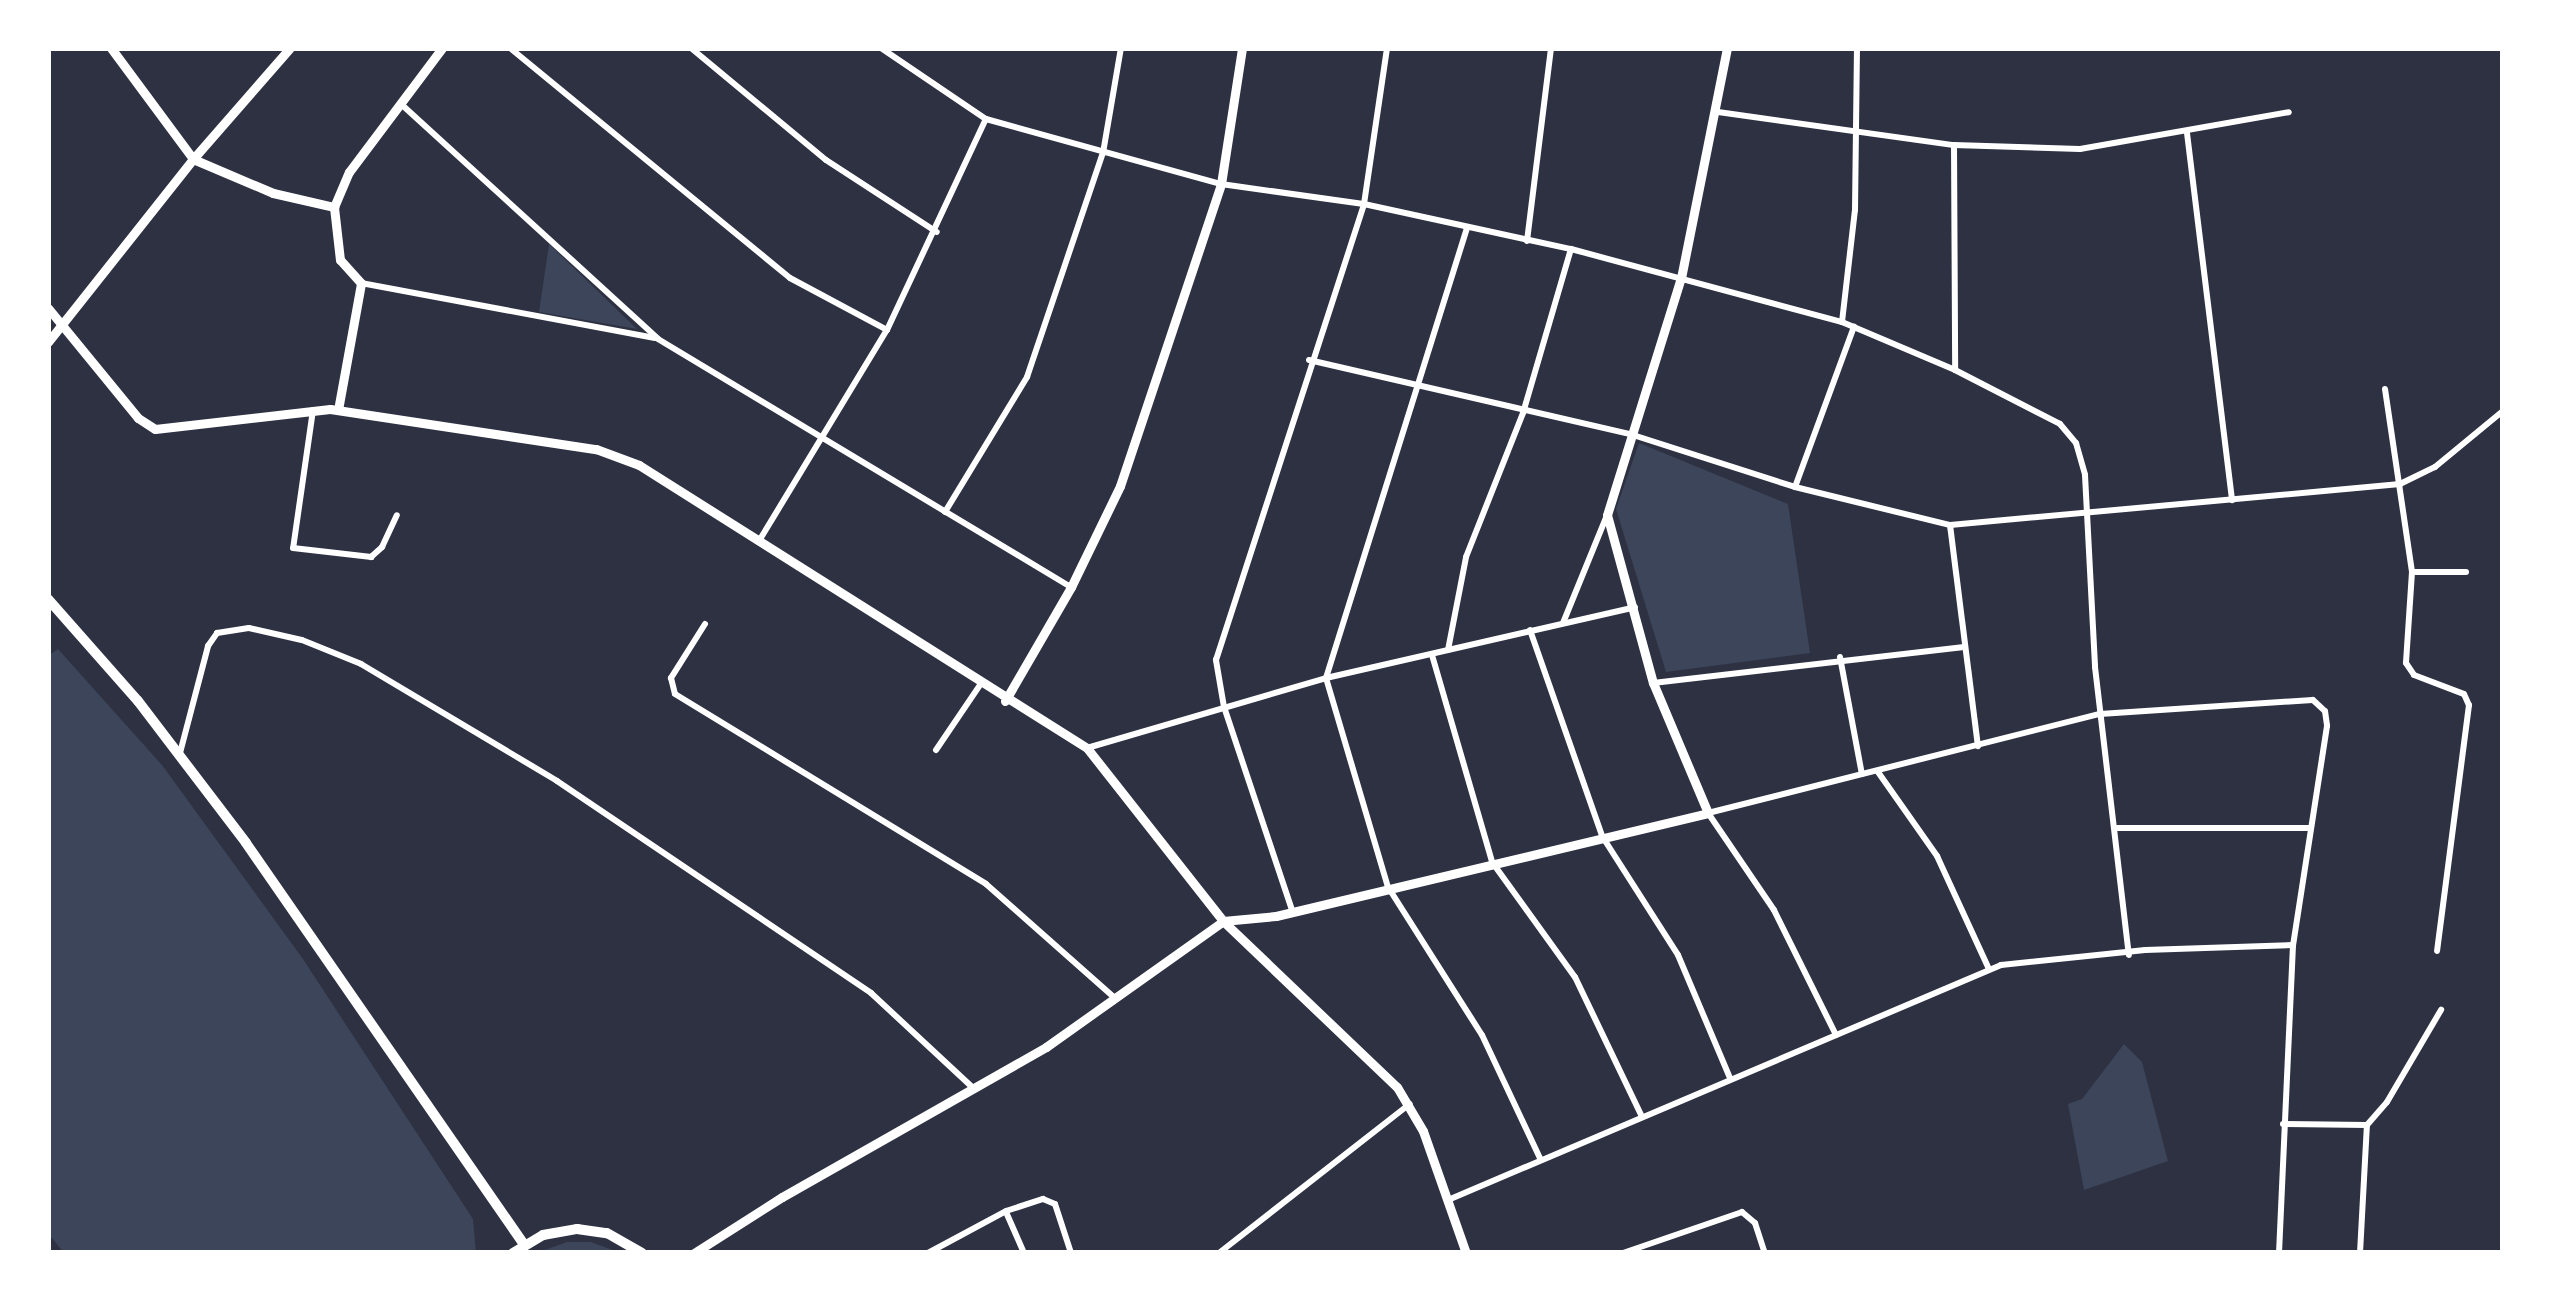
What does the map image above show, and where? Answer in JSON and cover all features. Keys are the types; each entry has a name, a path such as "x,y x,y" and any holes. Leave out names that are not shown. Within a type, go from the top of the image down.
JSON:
{"main road":[{"path":"48,599 180,754 292,905 519,1249 562,1231 593,1230 622,1239 642,1253"}],"street":[{"path":"112,48 193,159 273,194 334,207"},
{"path":"48,342 193,159 290,48"},
{"path":"442,48 349,172 334,207 340,260 361,283 658,339"},
{"path":"510,48 790,278 887,331"},
{"path":"691,48 826,160 937,232"},
{"path":"881,48 986,119 1221,184 1364,204 1570,249 1842,322 1955,370 2068,431 2081,455 2089,514 2100,714 2129,955"},
{"path":"945,512 1027,377 1103,153 1121,48"},
{"path":"1005,701 1071,586 1120,486 1221,184 1242,48"},
{"path":"1293,913 1224,707 1216,660 1309,360 1364,204 1387,48"},
{"path":"1527,241 1551,48"},
{"path":"1563,622 1607,515 1681,278 1718,112 1727,48"},
{"path":"1842,322 1859,130 1857,48"},
{"path":"399,102 658,339 1071,586"},
{"path":"1718,112 1954,145 2080,148 2289,112"},
{"path":"759,542 887,331 986,119"},
{"path":"2187,133 2232,500"},
{"path":"1954,145 1955,370"},
{"path":"1467,228 1326,678 1388,887 1482,1035 1540,1158"},
{"path":"1448,650 1466,557 1522,413 1570,249"},
{"path":"338,410 361,283"},
{"path":"48,308 138,418 154,429 338,410 596,449 639,465 1005,701 1087,748 1223,921 1410,1105 1466,1253"},
{"path":"1796,487 1854,327"},
{"path":"1309,360 1418,390 1633,435 1796,487 1950,525 2400,484 2444,460 2503,411"},
{"path":"2385,389 2413,572 2406,663 2414,675 2464,694 2469,705 2437,951"},
{"path":"313,410 293,548 370,557 382,547 397,515"},
{"path":"1607,515 1653,682 1708,813 1774,910 1835,1035"},
{"path":"1950,525 1978,746"},
{"path":"2413,572 2465,572"},
{"path":"1087,748 1326,678 1636,607"},
{"path":"705,624 671,678 674,694 986,884 1115,998"},
{"path":"180,754 208,646 217,633 249,628 302,640 361,664 557,782 872,993 972,1087"},
{"path":"1530,630 1602,836 1678,955 1730,1078"},
{"path":"1653,682 1840,657 1962,647"},
{"path":"1432,654 1492,862 1575,977 1642,1117"},
{"path":"1840,657 1862,774"},
{"path":"936,750 980,685"},
{"path":"694,1253 1046,1047 1223,921 1293,913 2100,714 2307,699 2322,706 2326,726 2293,945 2279,1253"},
{"path":"1878,772 1936,856 1989,969"},
{"path":"2117,829 2310,828"},
{"path":"1448,1200 1989,969 2019,961 2145,950 2293,945"},
{"path":"2360,1253 2367,1126 2387,1102 2441,1010"},
{"path":"1219,1253 1410,1105"},
{"path":"2282,1124 2367,1126"},
{"path":"928,1252 1006,1211 1043,1199 1055,1204 1071,1253"},
{"path":"1006,1211 1024,1253"},
{"path":"1623,1253 1742,1212 1755,1223 1765,1253"}],"shaded area":[{"path":"549,244 637,329 539,312"},
{"path":"1639,443 1788,504 1810,653 1666,672 1616,509"},
{"path":"58,649 162,765 303,959 473,1219 476,1253 64,1253 48,1233 48,656"},
{"path":"2124,1044 2142,1062 2168,1161 2084,1190 2068,1104 2082,1099"},
{"path":"567,1242 591,1242 621,1253 536,1253"}]}
